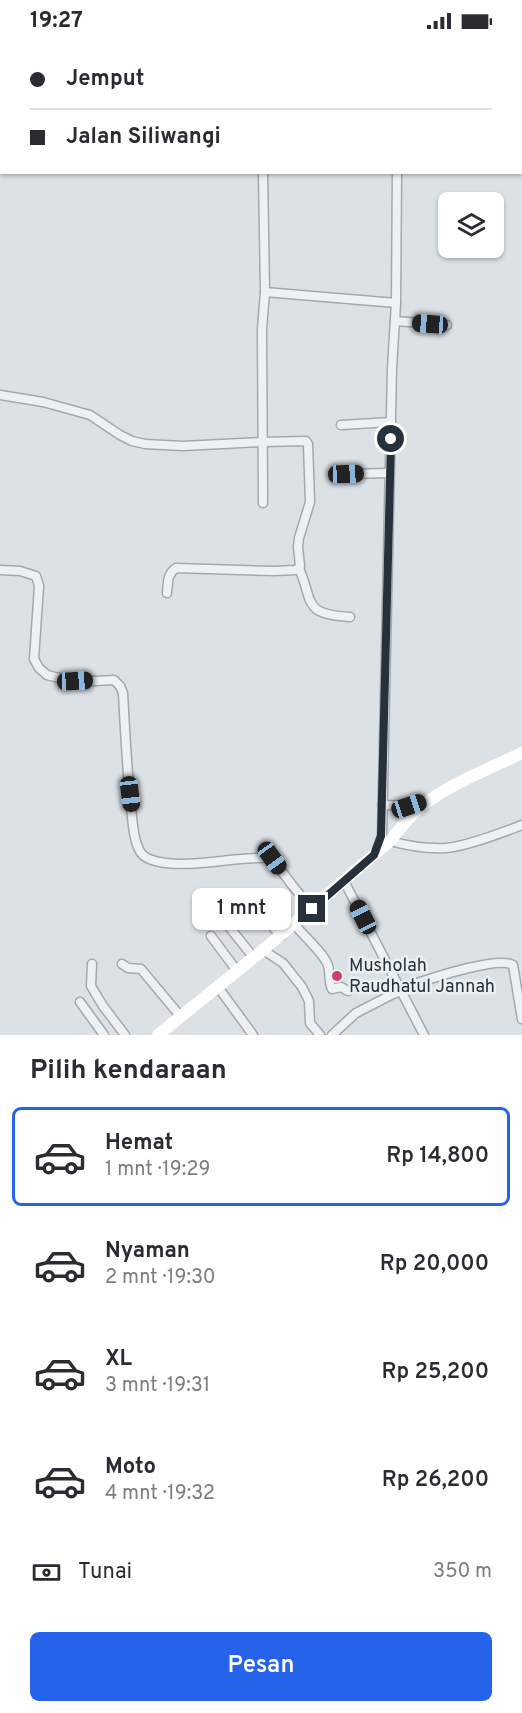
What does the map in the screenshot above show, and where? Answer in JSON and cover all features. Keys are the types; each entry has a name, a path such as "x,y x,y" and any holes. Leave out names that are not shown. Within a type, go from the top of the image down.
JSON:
{"main road":[{"path":"158,1035 281,936 390,841 407,820 431,799 522,753"}],"street":[{"path":"257,42 263,42"},
{"path":"262,174 265,292 263,304 263,503"},
{"path":"374,855 381,836 392,368 396,303 397,174"},
{"path":"265,292 396,303"},
{"path":"395,321 447,326"},
{"path":"0,395 43,402 90,415 126,438 145,444 183,446 306,441 310,502 299,538 299,568 312,607 335,616 350,616"},
{"path":"341,425 392,422"},
{"path":"346,474 390,473"},
{"path":"167,593 168,577 176,568 274,571 299,568"},
{"path":"0,570 20,571 36,576 39,586 34,659 39,668 47,675 75,681 114,680 120,686 123,693 127,771 135,841 143,855 152,860 167,863 209,863 261,857 272,858 312,909"},
{"path":"382,805 409,806 431,799"},
{"path":"390,841 413,846 448,848 522,825"},
{"path":"347,878 424,1035"},
{"path":"217,898 226,923 259,954 283,963 302,987 309,1001 310,1023 320,1035"},
{"path":"246,899 281,936"},
{"path":"294,924 327,962 328,983 332,989 341,987 348,991"},
{"path":"211,936 237,971"},
{"path":"332,1035 356,1013 400,990 491,963 513,965 522,1019"},
{"path":"92,964 91,986 125,1035"},
{"path":"122,964 128,968 141,969 181,1017"},
{"path":"218,987 253,1035"},
{"path":"80,1002 104,1035"}],"place":[{"name":"Musholah Raudhatul Jannah","path":"337,976"}],"route":[{"path":"312,909 374,855 381,836 391,439"}]}
